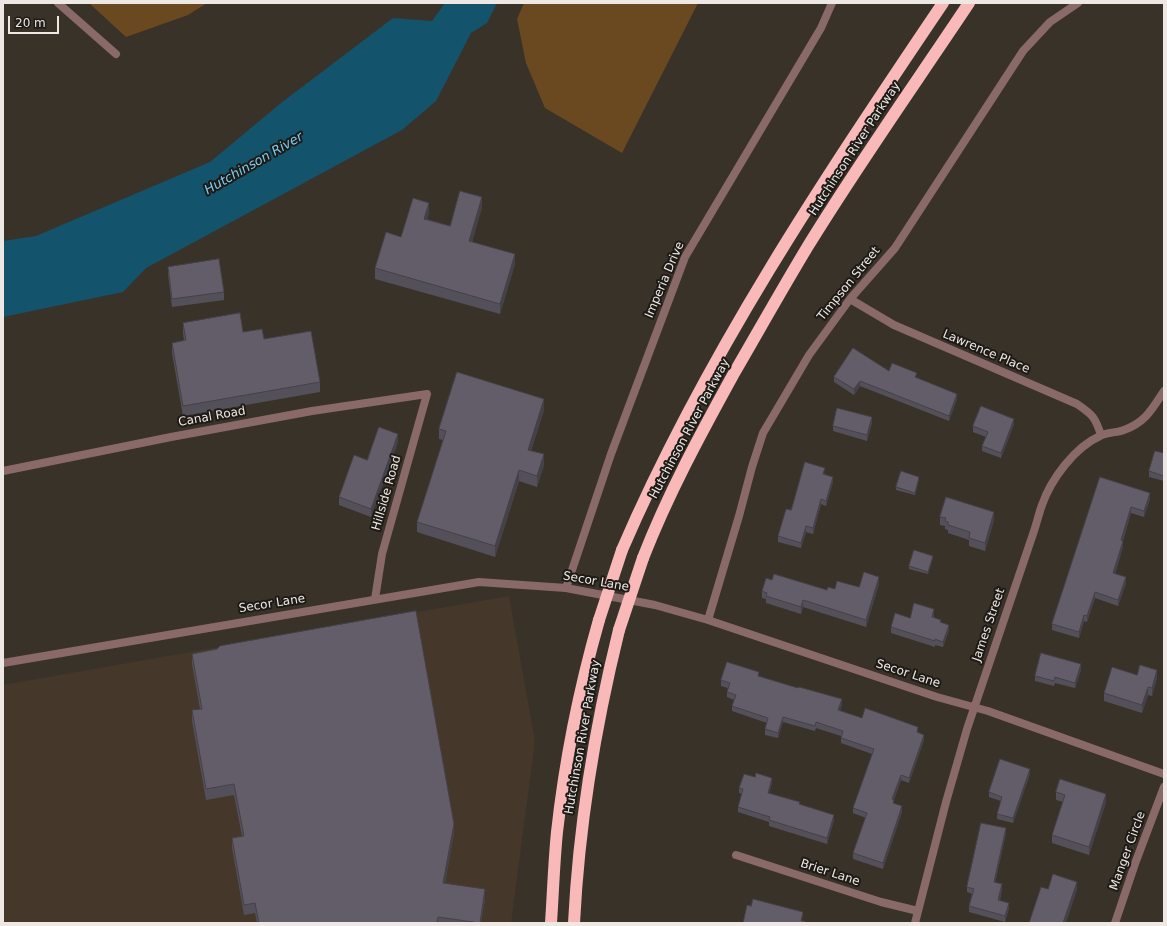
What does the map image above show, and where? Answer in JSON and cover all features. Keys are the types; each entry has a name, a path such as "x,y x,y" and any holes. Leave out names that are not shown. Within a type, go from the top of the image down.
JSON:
{"highway":[{"name":"Hutchinson River Parkway","path":"551,923 557,834 570,745 589,655 622,550 668,451 720,354 751,301 787,240 850,142 943,3"},
{"name":"Hutchinson River Parkway","path":"574,923 578,860 588,780 605,689 619,630 643,558 658,522 689,455 763,321 876,140 969,3"}],"street":[{"path":"58,3 116,54"},
{"name":"Imperia Drive","path":"566,588 611,454 685,257 821,28 832,3"},
{"name":"Timpson Street","path":"708,620 740,516 752,467 763,433 809,355 850,298 895,248 1023,51 1050,22 1078,3"},
{"name":"Lawrence Place","path":"850,298 894,325 1077,404 1089,411 1095,418 1101,435"},
{"name":"James Street","path":"915,923 946,802 973,707 1050,487 1068,462 1079,450 1090,441 1101,435 1137,425 1148,415 1164,391"},
{"name":"Canal Road","path":"3,471 195,432 312,411 427,394"},
{"name":"Hillside Road","path":"375,599 382,554 427,394"},
{"name":"Secor Lane","path":"3,663 479,582 566,588 655,605 708,620 929,694 973,707 1164,774"},
{"name":"Manger Circle","path":"1115,923 1136,861 1164,787"},
{"name":"Brier Lane","path":"736,855 881,902 918,911"}],"shaded area":[{"path":"89,3 207,3 188,15 126,37"},
{"path":"524,3 698,3 622,153 545,108 526,63 517,19"},
{"path":"509,596 535,741 511,923 3,923 3,685"}],"water":[{"name":"Hutchinson River","path":"445,3 497,3 487,23 471,33 436,101 402,130 146,268 123,292 3,317 3,241 36,236 210,162 281,103 393,18 432,21"}],"building":[{"path":"460,191 482,197 469,241 515,254 500,304 375,268 386,232 401,237 413,198 429,203 424,219 450,226"},
{"path":"219,259 224,292 172,299 168,267"},
{"path":"240,313 243,332 262,329 264,339 311,331 320,382 183,406 172,343 186,340 183,323"},
{"path":"853,348 889,371 892,363 917,373 915,377 957,394 949,416 860,381 854,389 834,377"},
{"path":"457,372 544,399 528,450 544,454 537,476 519,470 495,546 417,522 446,431 439,429"},
{"path":"981,406 1014,419 1001,453 982,446 988,432 973,426"},
{"path":"837,408 872,417 867,435 833,426"},
{"path":"379,427 398,434 371,509 339,497 354,455 367,460"},
{"path":"1155,451 1164,453 1164,476 1149,471"},
{"path":"805,462 825,468 823,474 833,477 826,501 821,499 813,528 806,526 801,543 778,536 786,509 791,510"},
{"path":"901,471 919,477 915,493 896,487"},
{"path":"1100,477 1150,493 1144,511 1131,507 1121,540 1123,541 1113,573 1126,577 1118,600 1095,592 1087,616 1084,615 1079,632 1052,624"},
{"path":"946,497 994,512 985,543 969,538 970,532 948,525 948,522 945,521 946,518 940,517"},
{"path":"914,550 933,556 928,572 909,566"},
{"path":"864,572 879,577 866,620 803,600 801,607 766,596 767,593 762,591 766,578 772,580 774,574 827,590 828,587 835,589 837,581 859,587"},
{"path":"914,603 934,609 932,617 949,625 943,642 935,639 935,641 891,627 895,613 910,618"},
{"path":"416,611 454,824 443,883 485,889 480,923 438,917 437,923 259,923 255,903 244,905 232,838 244,836 234,784 206,789 192,710 202,709 192,654 217,649 220,646"},
{"path":"1041,653 1081,664 1075,683 1055,677 1054,681 1035,676"},
{"path":"727,662 759,672 758,676 842,699 838,710 862,718 865,708 918,727 917,732 924,735 909,778 901,775 892,799 894,800 893,803 902,806 883,863 853,853 867,813 853,808 874,749 841,738 843,731 816,722 815,726 783,717 778,733 765,729 768,718 732,706 736,695 727,692 730,683 721,680"},
{"path":"1140,665 1157,670 1152,688 1148,687 1142,705 1104,693 1112,667 1137,675"},
{"path":"1000,759 1030,769 1013,818 997,814 1002,797 989,792"},
{"path":"756,773 772,778 768,793 800,802 799,804 834,815 827,838 769,820 770,817 738,807 743,789 739,788 744,774 755,777"},
{"path":"1060,779 1106,794 1089,847 1052,835 1065,795 1056,792"},
{"path":"981,823 1006,828 994,882 1002,884 998,900 1009,903 1005,916 969,906 974,889 967,887"},
{"path":"1053,874 1077,882 1063,923 1029,923 1041,887 1048,889"},
{"path":"753,899 803,912 801,921 805,921 804,923 743,923 747,905 751,906"}]}
